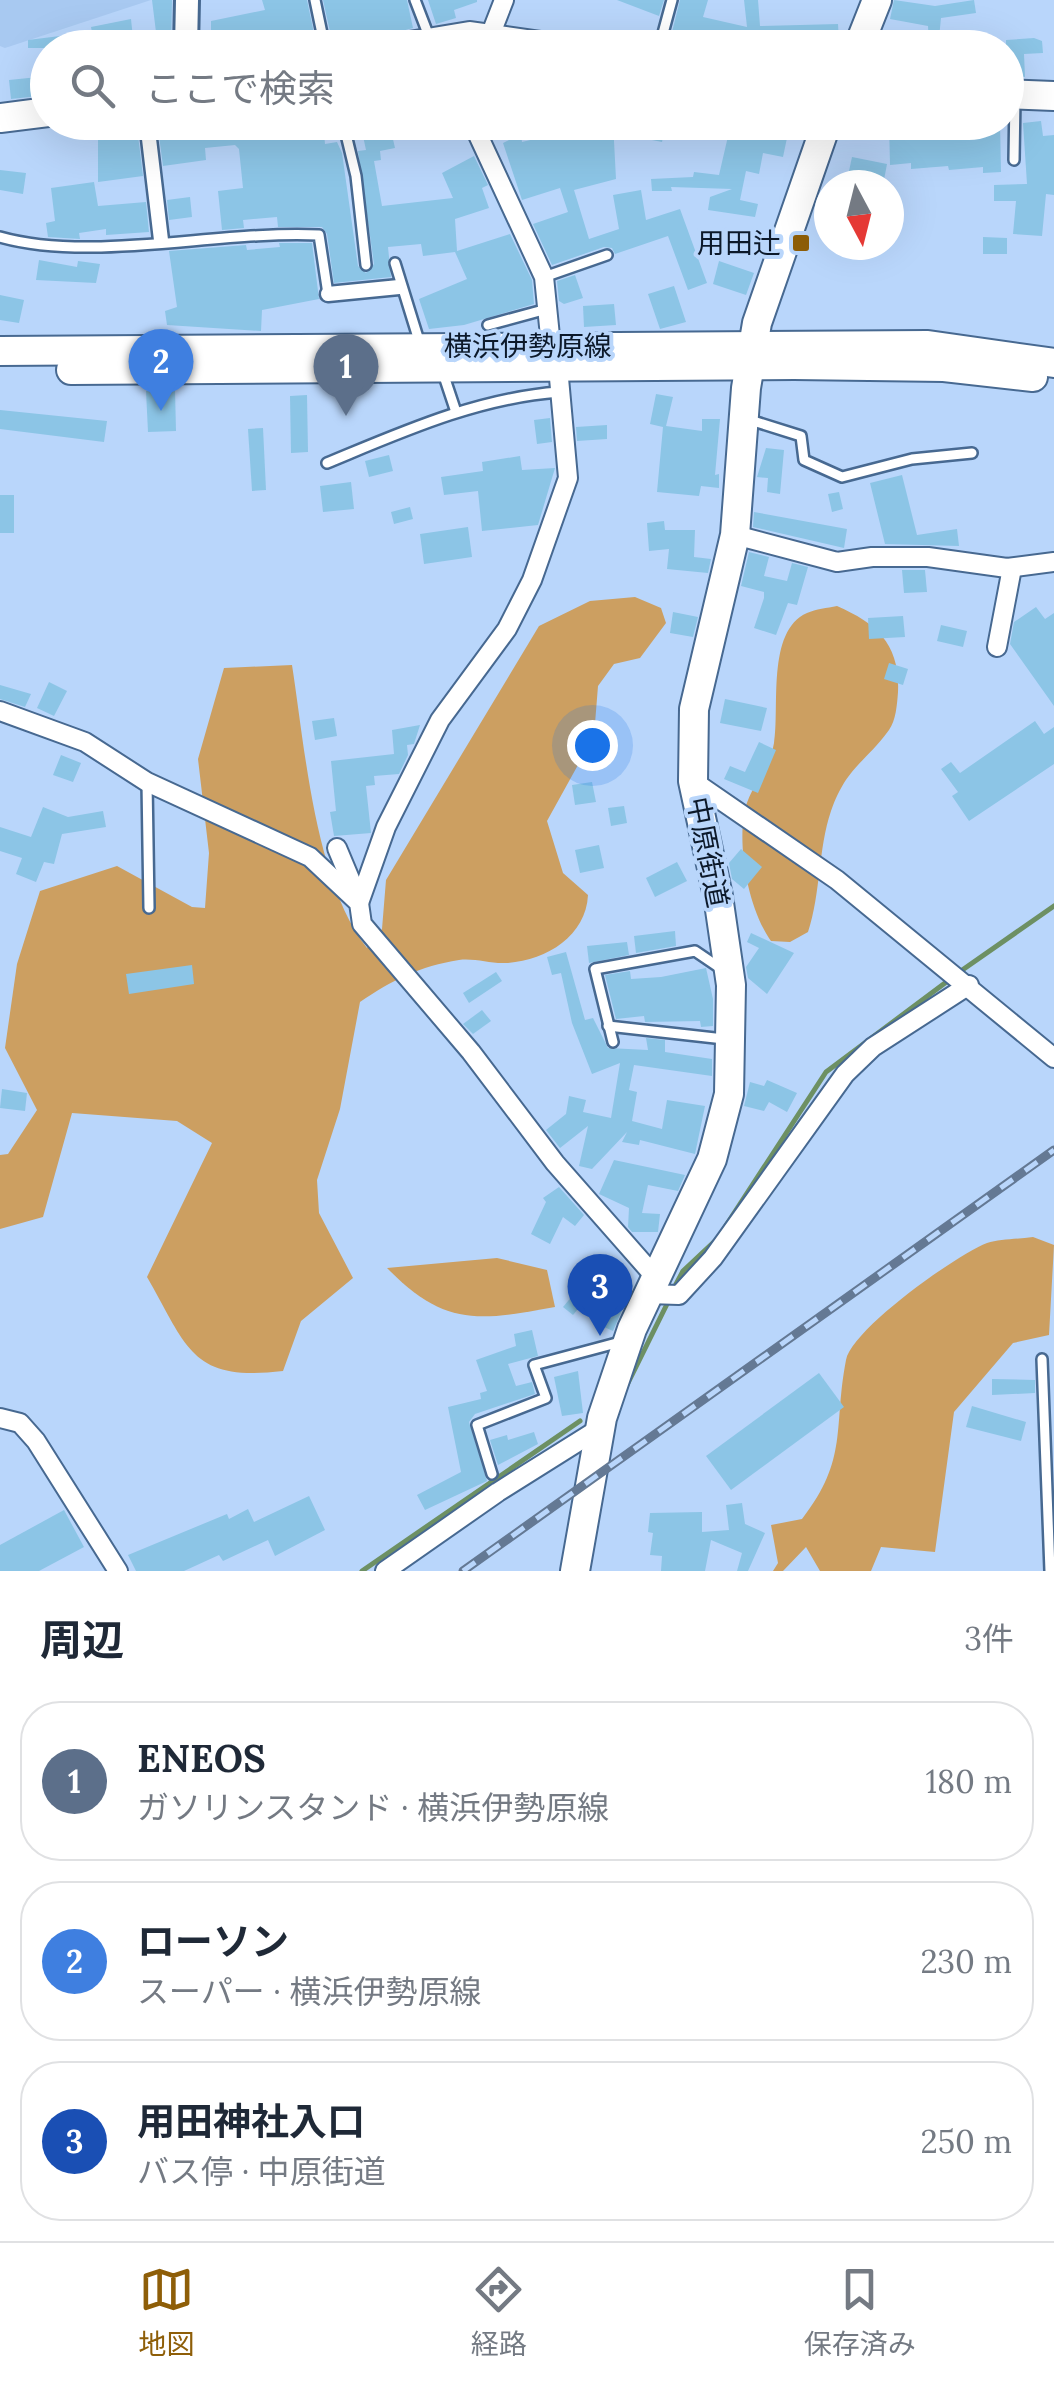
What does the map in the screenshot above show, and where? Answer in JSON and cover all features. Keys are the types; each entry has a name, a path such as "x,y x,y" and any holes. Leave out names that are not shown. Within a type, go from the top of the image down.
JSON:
{"main road":[{"path":"865,30 877,0"},
{"path":"1024,95 1054,96"},
{"path":"0,118 30,114"},
{"name":"中原街道","path":"575,1571 600,1428 628,1340 661,1291 720,1132 729,1094 729,975 718,896 693,781 694,709 735,535 751,356 764,298 821,140"},
{"name":"横浜伊勢原線","path":"0,369 556,368 928,345 1054,363"},
{"name":"横浜伊勢原線","path":"0,351 420,347 556,368"},
{"name":"横浜伊勢原線","path":"751,356 944,368 1054,381"}],"street":[{"path":"186,30 187,0"},
{"path":"492,30 504,0"},
{"path":"149,140 160,240"},
{"path":"359,903 386,827 440,720 507,629 532,580 568,478 544,277 480,140"},
{"path":"328,294 400,287"},
{"path":"735,535 838,562 928,556 1012,568 1054,562"},
{"path":"997,647 1012,568"},
{"path":"0,711 85,742 146,782 310,857 359,903"},
{"path":"693,781 837,880 1054,1058"},
{"path":"337,848 357,888 362,924 471,1052 661,1291 714,1258 845,1074 962,980"},
{"path":"0,1418 20,1423 36,1441 118,1571"},
{"path":"386,1571 496,1484 600,1428"}],"lane":[{"path":"315,0 321,30"},
{"path":"414,0 428,30"},
{"path":"664,30 672,0"},
{"path":"347,140 356,176 366,265"},
{"path":"1013,140 1014,160"},
{"path":"0,237 54,248 270,233 320,235 328,294"},
{"path":"544,277 607,256"},
{"path":"395,263 400,287 418,327 420,347"},
{"path":"488,325 549,308"},
{"path":"443,368 442,384 456,412"},
{"path":"326,464 456,412 516,395 556,368"},
{"path":"744,418 801,436 804,460 842,476 912,459 972,453"},
{"path":"146,782 149,908"},
{"path":"613,1042 595,969 696,951 729,975"},
{"path":"608,1026 732,1040"},
{"path":"496,1484 477,1425 546,1398 534,1365 628,1340"},
{"path":"1042,1359 1052,1466 1050,1571"}],"shaded area":[{"path":"0,0 151,0 60,30 30,30 30,40 0,46"},
{"path":"635,597 661,608 666,623 640,658 614,664 598,686 594,736 547,821 563,873 588,895 586,910 572,934 535,957 506,963 459,960 432,966 395,981 360,1002 340,1109 317,1180 319,1213 353,1278 301,1321 283,1371 252,1373 210,1365 184,1341 147,1277 212,1143 177,1121 72,1113 43,1217 0,1229 0,1155 8,1154 37,1110 5,1048 17,964 40,891 117,866 192,907 205,908 209,853 198,759 224,668 292,665 324,851 349,920 367,948 382,929 386,880 539,626 590,601"},
{"path":"837,606 864,620 884,638 898,676 896,712 889,730 843,784 831,811 808,932 790,942 771,941 747,880 744,814 774,743 777,672 785,636 794,622 807,613"},
{"path":"1033,1237 1054,1245 1049,1335 1013,1343 954,1412 935,1552 881,1547 871,1571 820,1571 806,1547 783,1571 773,1571 778,1563 771,1525 802,1519 827,1478 837,1442 846,1360 866,1330 907,1294 972,1250 987,1243"},
{"path":"497,1258 547,1270 555,1307 504,1315 464,1315 427,1301 387,1268"}],"building":[{"path":"152,0 172,0 171,30 156,30"},
{"path":"262,0 307,0 313,30 211,30 211,21 265,10"},
{"path":"323,0 407,0 413,28 406,30 330,30"},
{"path":"428,0 477,2 454,10 456,18 436,24"},
{"path":"617,0 664,0 659,16"},
{"path":"680,0 708,0 703,17 747,27 744,0 758,0 760,26 838,24 838,30 672,30"},
{"path":"894,0 935,6 974,0 976,13 941,18 940,30 890,19"},
{"path":"131,19 132,30 92,30 91,27"},
{"path":"1024,39 1042,41 1043,53 1024,54"},
{"path":"30,78 30,97 11,99 9,80"},
{"path":"1041,121 1043,136 1054,135 1054,195 1046,194 1042,236 1013,234 1016,201 994,201 994,185 1027,184 1024,123"},
{"path":"98,140 139,140 143,176 98,182"},
{"path":"160,140 337,142 342,153 358,266 366,273 374,264 358,151 366,150 364,140 393,140 395,148 380,151 381,160 374,161 382,206 453,198 442,173 474,156 488,185 482,188 489,208 455,219 457,251 510,234 532,280 534,304 464,325 429,329 419,299 467,279 455,252 423,256 421,244 388,247 391,277 334,283 327,234 322,227 278,227 277,217 243,220 244,228 222,230 218,191 243,188 239,149 235,145 205,148 206,160 163,166"},
{"path":"614,140 616,179 574,190 589,239 619,229 613,195 641,190 646,220 680,209 707,283 688,290 668,236 615,254 612,248 604,247 552,265 533,224 568,212 560,188 522,200 503,143"},
{"path":"727,140 787,140 783,157 763,153 759,174 746,171 740,200 758,204 755,217 708,210 710,197 732,189 671,187 672,191 652,191 651,179 693,177 694,172 719,175"},
{"path":"889,140 1000,140 1001,172 983,173 983,167 949,170 948,166 911,169 911,163 890,165"},
{"path":"852,157 887,164 886,170 849,170"},
{"path":"0,170 26,173 23,194 0,190"},
{"path":"94,182 98,206 146,202 149,232 106,235 106,229 79,233 80,239 48,237 46,223 55,221 51,188"},
{"path":"190,197 192,217 169,220 167,200"},
{"path":"983,237 1007,238 1007,254 983,254"},
{"path":"279,243 312,243 319,299 262,310 261,331 167,325 165,311 177,307 169,251 246,245 247,250 280,247"},
{"path":"39,260 77,267 78,261 100,264 96,283 36,280"},
{"path":"719,261 754,273 746,295 713,284"},
{"path":"575,275 583,298 564,304 559,301 557,281"},
{"path":"674,286 686,322 660,329 648,294"},
{"path":"0,295 24,300 19,323 0,320"},
{"path":"614,304 616,325 584,327 583,306"},
{"path":"175,390 176,431 148,432 146,391"},
{"path":"656,394 673,397 666,426 702,431 702,419 720,419 715,475 719,474 719,488 701,486 699,496 657,492 663,427 650,424"},
{"path":"307,395 308,452 291,453 290,396"},
{"path":"0,410 107,421 104,442 0,429"},
{"path":"550,418 552,442 537,444 534,420"},
{"path":"607,425 607,439 577,441 576,427"},
{"path":"263,428 266,490 252,491 248,429"},
{"path":"766,448 784,450 780,494 767,492 768,478 757,477"},
{"path":"389,455 393,471 369,477 365,461"},
{"path":"520,456 522,470 555,468 538,525 482,531 478,491 444,495 441,477 483,471 482,462"},
{"path":"902,475 917,535 957,529 959,546 885,544 870,483"},
{"path":"351,482 354,509 323,512 320,486"},
{"path":"839,492 843,509 832,512 828,494"},
{"path":"0,495 14,495 14,533 0,533"},
{"path":"410,507 413,519 394,524 391,512"},
{"path":"754,512 847,529 844,548 753,527"},
{"path":"664,521 665,530 695,530 694,557 711,559 708,573 667,569 669,549 649,551 647,523"},
{"path":"468,527 472,557 424,564 420,534"},
{"path":"749,552 769,557 764,576 787,581 792,563 808,567 797,605 788,603 776,635 754,628 764,592 741,586"},
{"path":"902,570 925,570 927,592 904,593"},
{"path":"1036,607 1045,619 1054,613 1054,706 1010,644 1014,622"},
{"path":"673,612 698,617 693,637 670,633"},
{"path":"903,616 905,637 869,639 868,618"},
{"path":"941,625 967,631 963,647 937,641"},
{"path":"889,663 908,669 903,685 884,679"},
{"path":"49,682 67,691 54,716 37,708"},
{"path":"0,685 31,694 25,707 0,699"},
{"path":"725,699 767,708 761,731 720,723"},
{"path":"334,718 337,736 315,740 312,721"},
{"path":"1035,721 1044,734 1054,727 1054,764 969,821 952,796 958,792 941,769 951,762 960,773"},
{"path":"420,725 414,744 407,745 408,755 399,774 374,776 375,785 366,786 371,833 334,836 330,812 336,811 331,761 394,754 392,730"},
{"path":"759,742 776,750 758,793 724,779 730,766 745,772"},
{"path":"61,755 81,763 73,782 53,775"},
{"path":"592,782 596,802 575,805 572,785"},
{"path":"624,806 627,823 611,826 608,808"},
{"path":"43,807 68,817 103,811 106,827 62,834 54,864 44,862 36,882 16,874 22,858 0,851 0,827 31,837"},
{"path":"599,845 604,868 580,873 575,850"},
{"path":"741,849 762,867 744,889 732,879 729,863"},
{"path":"677,862 687,881 655,897 646,878"},
{"path":"675,931 676,946 636,953 634,936"},
{"path":"751,933 794,953 767,994 748,978 746,967 759,948 747,942"},
{"path":"627,942 629,955 589,963 587,946"},
{"path":"566,952 585,1020 593,1018 608,1048 648,1050 646,1038 665,1040 665,1052 712,1059 712,1076 634,1065 629,1090 637,1092 632,1121 662,1129 667,1100 705,1106 695,1154 640,1140 639,1145 622,1142 627,1132 592,1169 579,1166 588,1126 560,1148 546,1130 566,1114 569,1096 586,1100 583,1112 611,1118 620,1063 592,1074 572,1023 561,973 552,975 547,957"},
{"path":"192,965 194,984 129,994 126,974"},
{"path":"706,968 713,999 713,1026 701,1027 700,1021 645,1022 644,1016 616,1019 605,975 630,971 631,979 661,977"},
{"path":"496,972 502,981 469,1003 463,993"},
{"path":"482,1010 491,1021 473,1034 463,1024"},
{"path":"767,1080 797,1093 787,1112 769,1102 764,1111 744,1106 750,1082 764,1086"},
{"path":"2,1089 27,1093 25,1111 0,1108"},
{"path":"614,1160 685,1175 678,1191 648,1185 642,1213 660,1214 658,1232 632,1232 628,1227 629,1208 599,1194"},
{"path":"559,1187 584,1215 575,1226 563,1217 550,1244 531,1234 546,1202 543,1198"},
{"path":"612,1274 633,1285 613,1331 604,1327 617,1301 602,1293"},
{"path":"573,1295 583,1303 573,1315 563,1307"},
{"path":"532,1330 538,1356 508,1364 516,1386 532,1382 535,1394 475,1414 469,1422 487,1481 425,1510 417,1495 461,1472 448,1407 481,1399 480,1393 487,1391 476,1360 516,1346 514,1334"},
{"path":"578,1371 583,1413 562,1416 554,1377"},
{"path":"819,1373 844,1407 731,1490 706,1456"},
{"path":"992,1379 1035,1380 1035,1393 992,1395"},
{"path":"972,1406 1026,1422 1021,1441 966,1427"},
{"path":"534,1432 538,1444 498,1465 490,1440 507,1435 508,1440"},
{"path":"309,1496 325,1530 275,1556 268,1540 223,1561 219,1555 184,1571 136,1571 128,1555 227,1514 229,1519 248,1509 254,1522"},
{"path":"742,1503 745,1524 765,1533 748,1571 737,1571 742,1553 711,1540 705,1571 661,1571 662,1556 650,1555 650,1513 702,1512 702,1532 729,1530 726,1505"},
{"path":"64,1510 84,1547 39,1571 0,1571 0,1545"}],"waterway":[{"path":"958,973 1054,906"},
{"path":"725,1227 826,1072 949,980"},
{"path":"674,1288 683,1271 716,1240"},
{"path":"626,1387 670,1298"},
{"path":"362,1571 580,1421"}],"railway":[{"path":"463,1571 1054,1150"}],"place":[{"name":"用田辻","path":"801,243"},
{"name":"ローソン","path":"161,411"},
{"name":"ENEOS","path":"346,416"},
{"name":"用田神社入口","path":"600,1336"}]}
